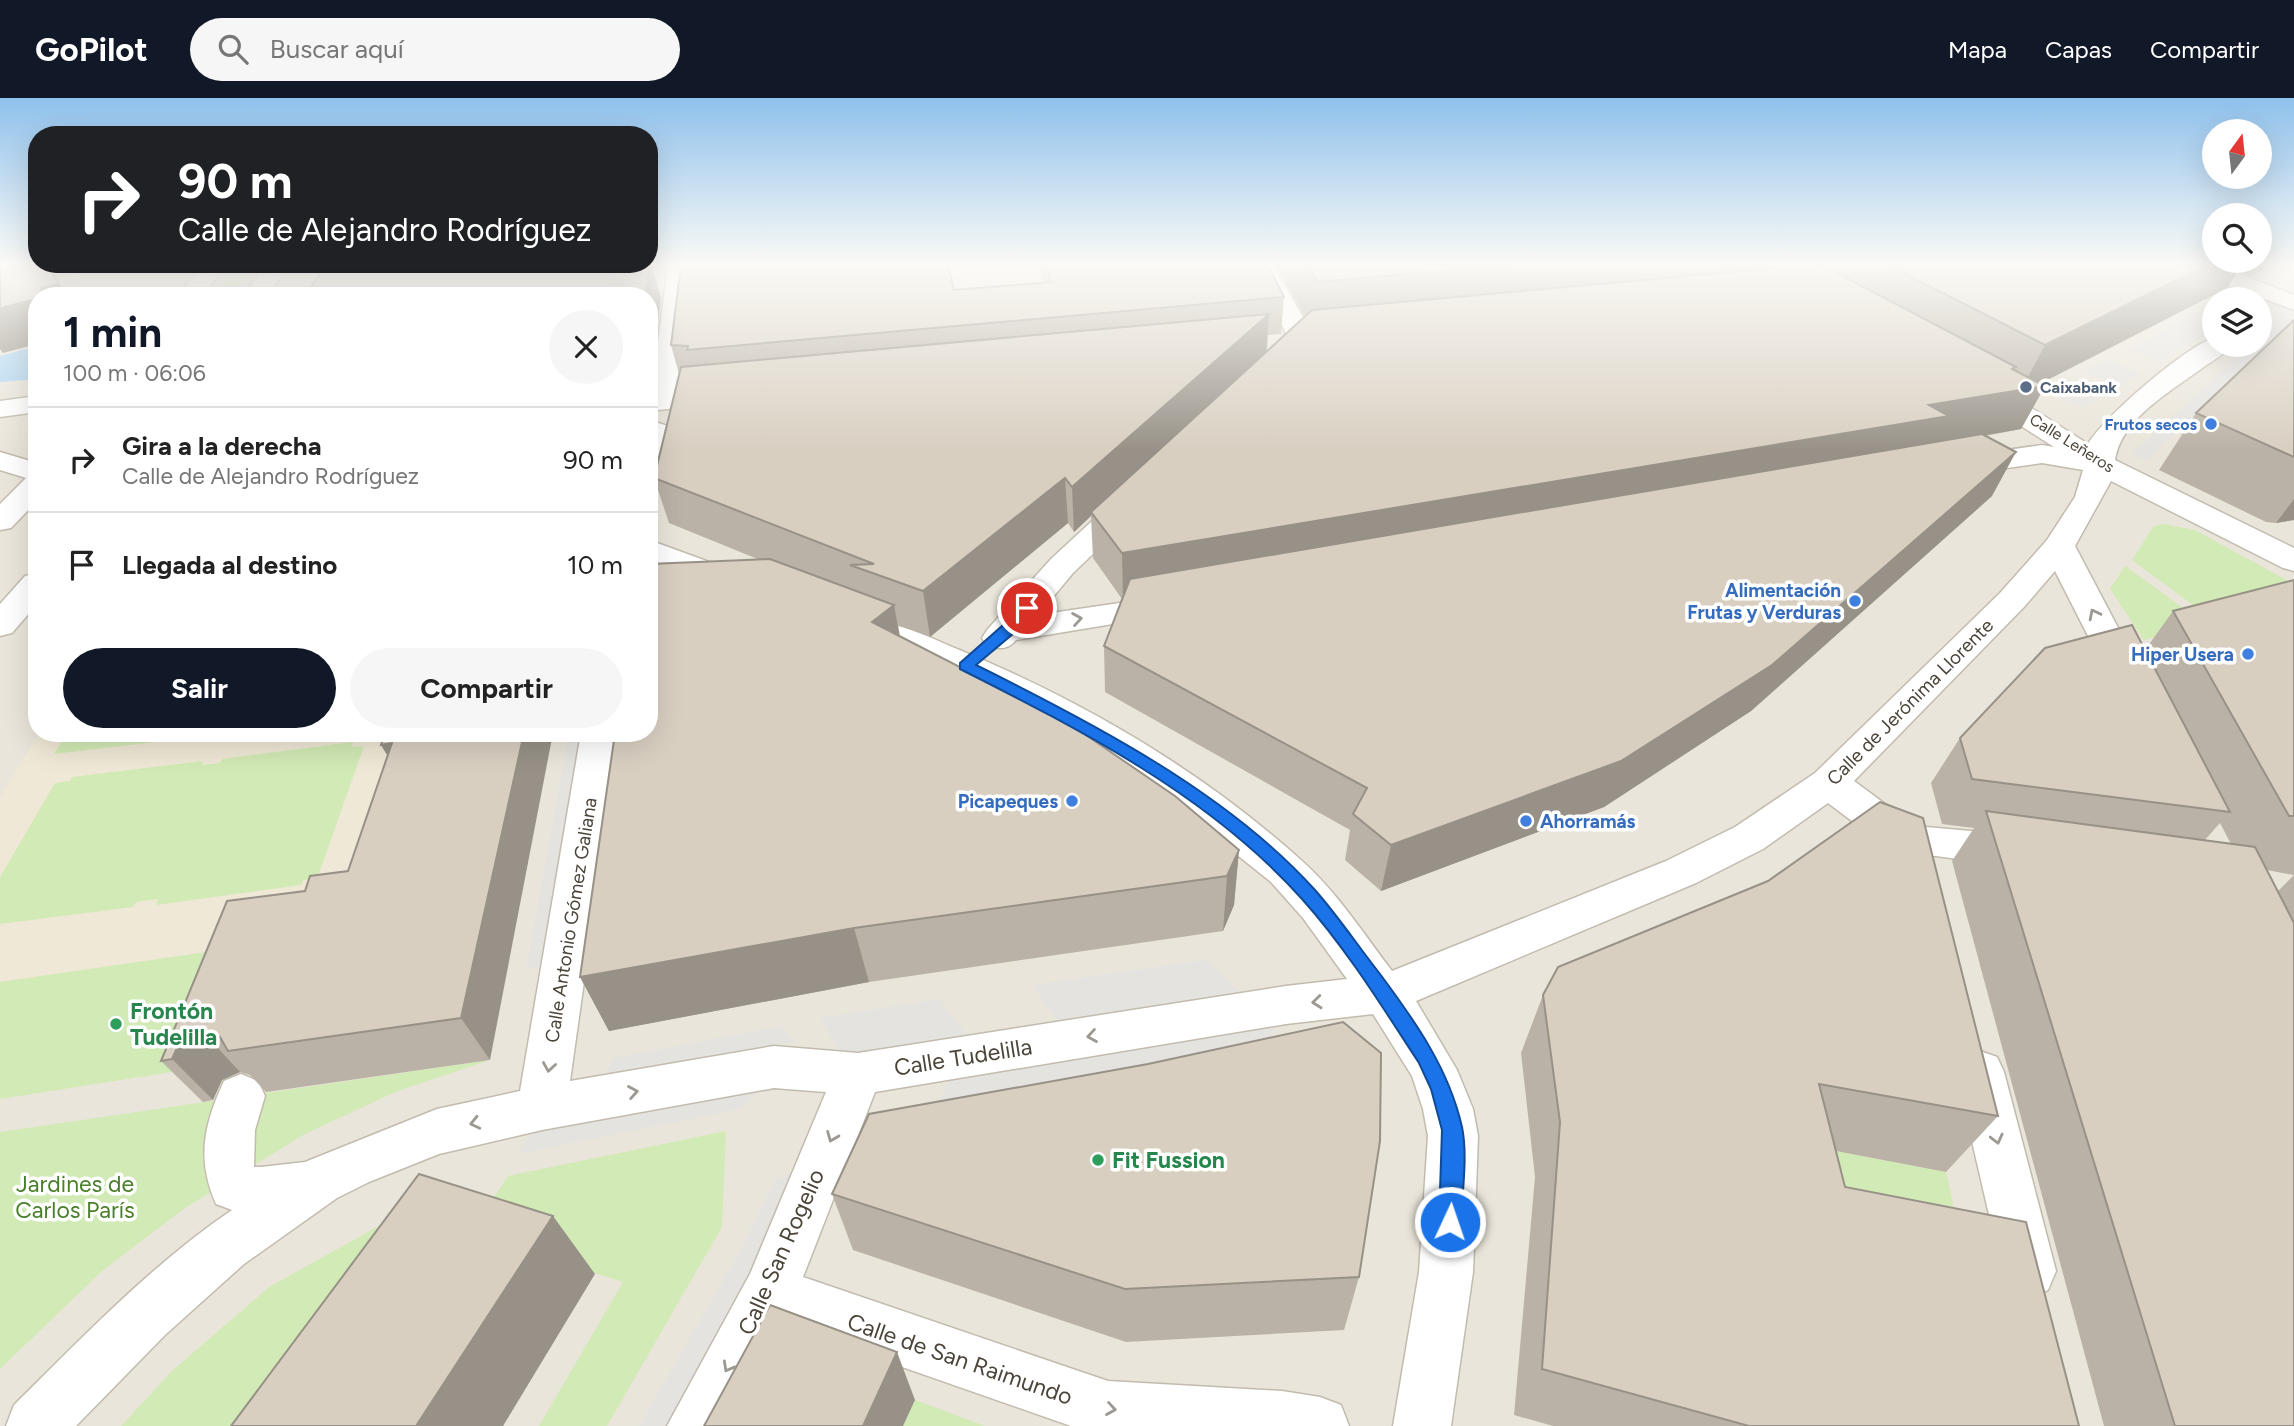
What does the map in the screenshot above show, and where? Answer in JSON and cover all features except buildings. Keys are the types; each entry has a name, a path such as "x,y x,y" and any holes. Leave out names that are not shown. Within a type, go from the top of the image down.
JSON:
{"street":[{"path":"658,391 669,327"},
{"path":"1296,327 1311,343"},
{"path":"1257,348 1311,343"},
{"path":"1259,384 1311,343"},
{"name":"Calle de Jerónima Llorente","path":"1384,995 1681,872 1749,838 1829,783 2012,600 2059,546 2090,497 2103,443 2126,415 2202,357"},
{"name":"Calle Leñeros","path":"1962,377 2010,404 2100,464 2294,561"},
{"path":"658,402 744,394"},
{"path":"0,409 28,405"},
{"path":"1932,471 2042,454 2100,464"},
{"path":"0,461 28,469"},
{"path":"965,666 1009,630 1062,566 1147,486"},
{"path":"0,521 28,493"},
{"path":"2059,546 2144,714"},
{"path":"658,553 762,592"},
{"path":"0,625 28,593"},
{"path":"1009,630 1190,602"},
{"path":"852,623 965,666 1051,708 1136,758 1204,803 1271,858 1309,894 1384,995 1427,1057 1441,1089 1452,1130 1452,1198 1447,1272 1422,1426"},
{"name":"Calle Antonio Gómez Galiana","path":"542,1108 599,742"},
{"path":"1829,783 1907,841 1930,885"},
{"path":"1907,841 1928,840 2055,856"},
{"name":"Calle Tudelilla","path":"319,1181 351,1165 437,1132 542,1108 774,1068 858,1074 1286,1005 1384,995"},
{"path":"1970,1032 2041,1317"},
{"name":"Calle San Rogelio","path":"695,1426 769,1293 858,1074"},
{"path":"241,1096 226,1146 228,1171 234,1187 254,1193 284,1193 319,1181"},
{"path":"35,1426 145,1315 200,1267 272,1212 319,1181"},
{"name":"Calle de San Raimundo","path":"769,1293 1108,1410 1282,1420 1320,1426"}],"shaded area":[{"path":"0,327 28,327 28,742 658,742 658,327 2202,327 2202,357 2272,357 2272,327 2294,327 2294,1426 0,1426"},
{"path":"2172,327 2202,327 2202,335 2161,361 2130,349"},
{"path":"2272,327 2290,327 2272,344"},
{"path":"2237,357 2258,357 2147,460 2132,454"},
{"path":"2107,360 2141,373 2120,386 2083,372"},
{"path":"2067,381 2105,395 2083,408 2045,392"},
{"path":"34,742 402,742 342,919 262,944 0,982 0,797"},
{"path":"567,742 583,742 546,966 526,970"},
{"path":"1205,960 1244,995 1060,1025 1032,985"},
{"path":"940,999 968,1038 842,1056 820,1018"},
{"path":"782,1026 795,1042 601,1079 614,1058"},
{"path":"1273,1027 1270,1077 924,1132 951,1078"},
{"path":"764,1085 741,1109 517,1154 532,1132"},
{"path":"805,1166 761,1261 667,1426 639,1426 739,1253 775,1180"}],"green space":[{"path":"2163,524 2195,530 2294,584 2216,622 2132,560 2153,527"},
{"path":"2125,566 2204,623 2144,640 2110,589"},
{"path":"61,742 156,742 54,754"},
{"path":"353,742 352,747 364,746 317,879 303,880 301,885 156,905 158,899 136,902 133,907 0,924 0,877 55,783 70,781 72,777 203,761 202,765 220,763 222,759"},
{"name":"Frontón Tudelilla","path":"262,944 216,1065 0,1099 0,982"},
{"name":"Jardines de Carlos París","path":"490,1060 395,1092 303,1135 182,1210 101,1272 0,1369 0,1132"},
{"path":"726,1131 722,1227 607,1426 539,1426 623,1282 470,1234 508,1176"},
{"path":"1826,1149 1946,1172 1969,1274 1800,1240"},
{"path":"447,1188 273,1426 121,1426 172,1371 269,1287"},
{"path":"915,1400 985,1426 903,1426"}],"water":[{"path":"28,348 28,380 0,382 0,356"}],"place":[{"name":"Caixabank","path":"2026,387"},
{"name":"Frutos secos","path":"2211,424"},
{"name":"Alimentación Frutas y Verduras","path":"1855,601"},
{"name":"Hiper Usera","path":"2248,654"},
{"name":"Picapeques","path":"1072,801"},
{"name":"Ahorramás","path":"1526,821"},
{"name":"Frontón Tudelilla","path":"116,1024"},
{"name":"Fit Fussion","path":"1098,1160"}],"route":[{"path":"1027,608 1009,630 965,666 1051,708 1136,758 1204,803 1271,858 1309,894 1427,1057 1441,1089 1452,1130 1450,1222"}]}
